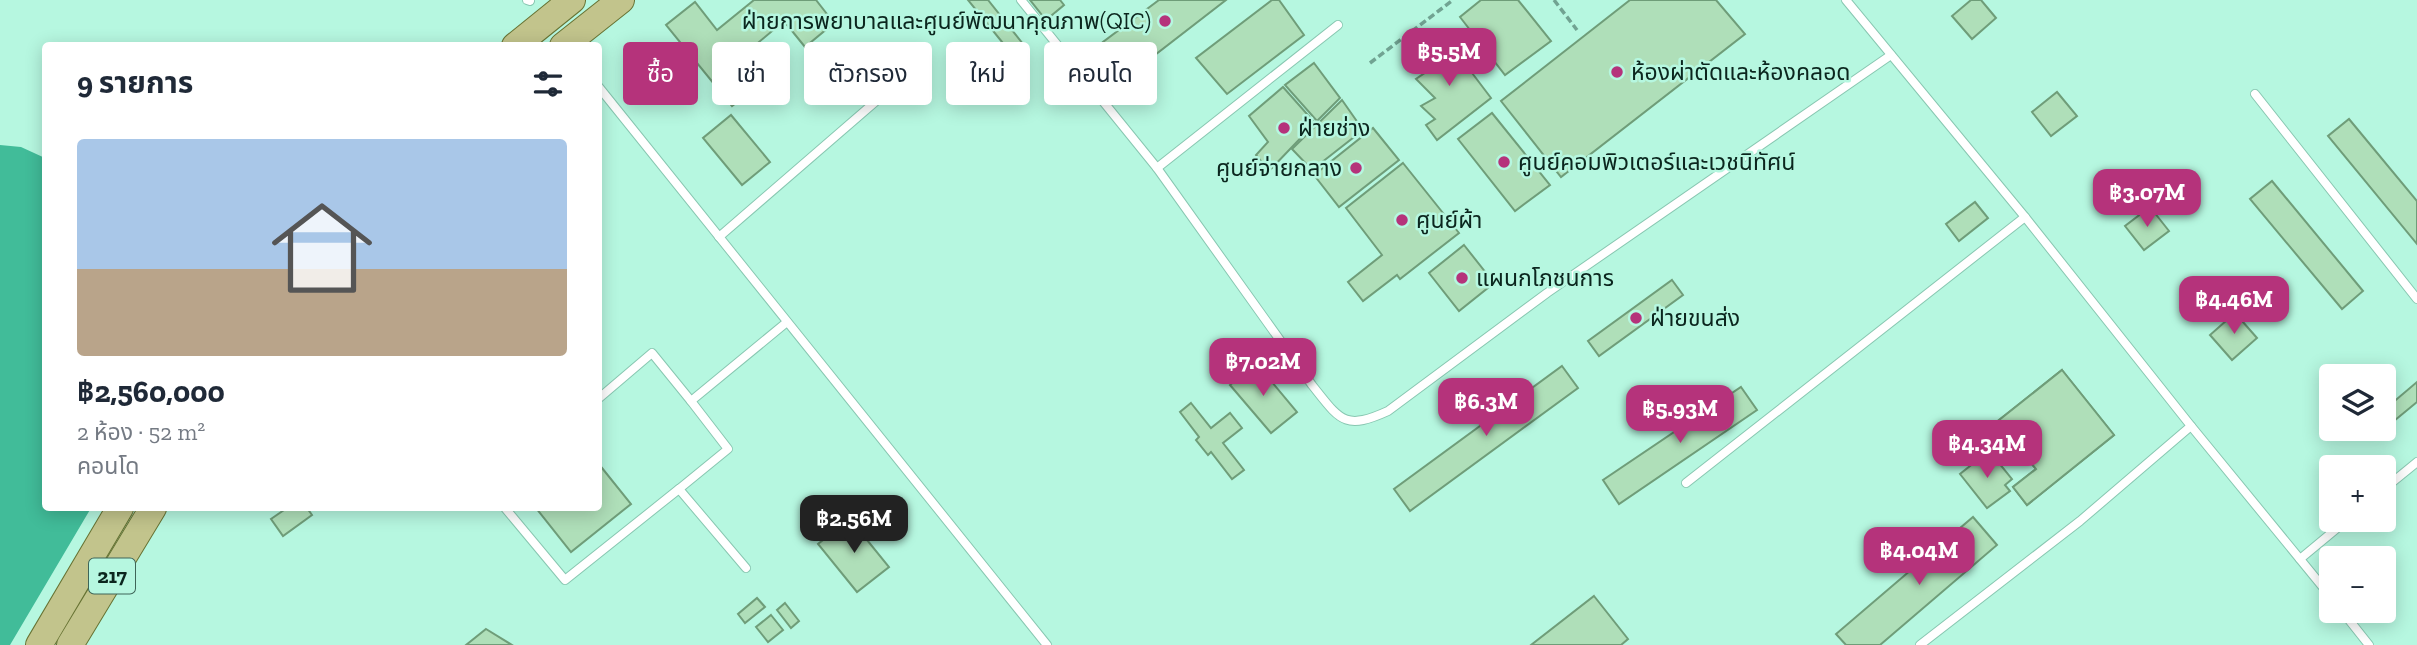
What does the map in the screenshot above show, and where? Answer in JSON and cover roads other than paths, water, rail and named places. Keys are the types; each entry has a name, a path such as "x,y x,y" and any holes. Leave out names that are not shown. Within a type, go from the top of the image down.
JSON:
{"main road":[{"path":"534,7 572,0"},
{"path":"569,42 621,0"},
{"path":"534,7 563,42"},
{"path":"517,42 534,7"},
{"name":"217","path":"40,645 118,511"},
{"name":"217","path":"70,645 151,511"}],"lane":[{"path":"1021,0 1157,168 1304,375 1332,410 1350,422 1365,422 1388,411 1547,293 1891,55"},
{"path":"1846,0 2025,217 2319,582"},
{"path":"1157,168 1338,26"},
{"path":"602,91 1047,645"},
{"path":"2255,94 2417,299"},
{"path":"719,237 872,105"},
{"path":"1686,483 2025,217"},
{"path":"691,401 787,322"},
{"path":"508,511 565,580 728,449 652,353 602,396"},
{"path":"1920,645 2080,521 2191,426"},
{"path":"2396,479 2417,461"},
{"path":"679,489 746,568"},
{"path":"2300,559 2333,532"},
{"path":"2352,623 2369,645"}],"place":[{"name":"ฝ่ายการพยาบาลและศูนย์พัฒนาคุณภาพ(QIC)","path":"1165,21"},
{"name":"ห้องผ่าตัดและห้องคลอด","path":"1617,72"},
{"name":"ฝ่ายช่าง","path":"1284,128"},
{"name":"ศูนย์คอมพิวเตอร์และเวชนิทัศน์","path":"1504,162"},
{"name":"ศูนย์จ่ายกลาง","path":"1356,168"},
{"name":"ศูนย์ผ้า","path":"1402,220"},
{"name":"แผนกโภชนการ","path":"1462,278"},
{"name":"ฝ่ายขนส่ง","path":"1636,318"}]}
